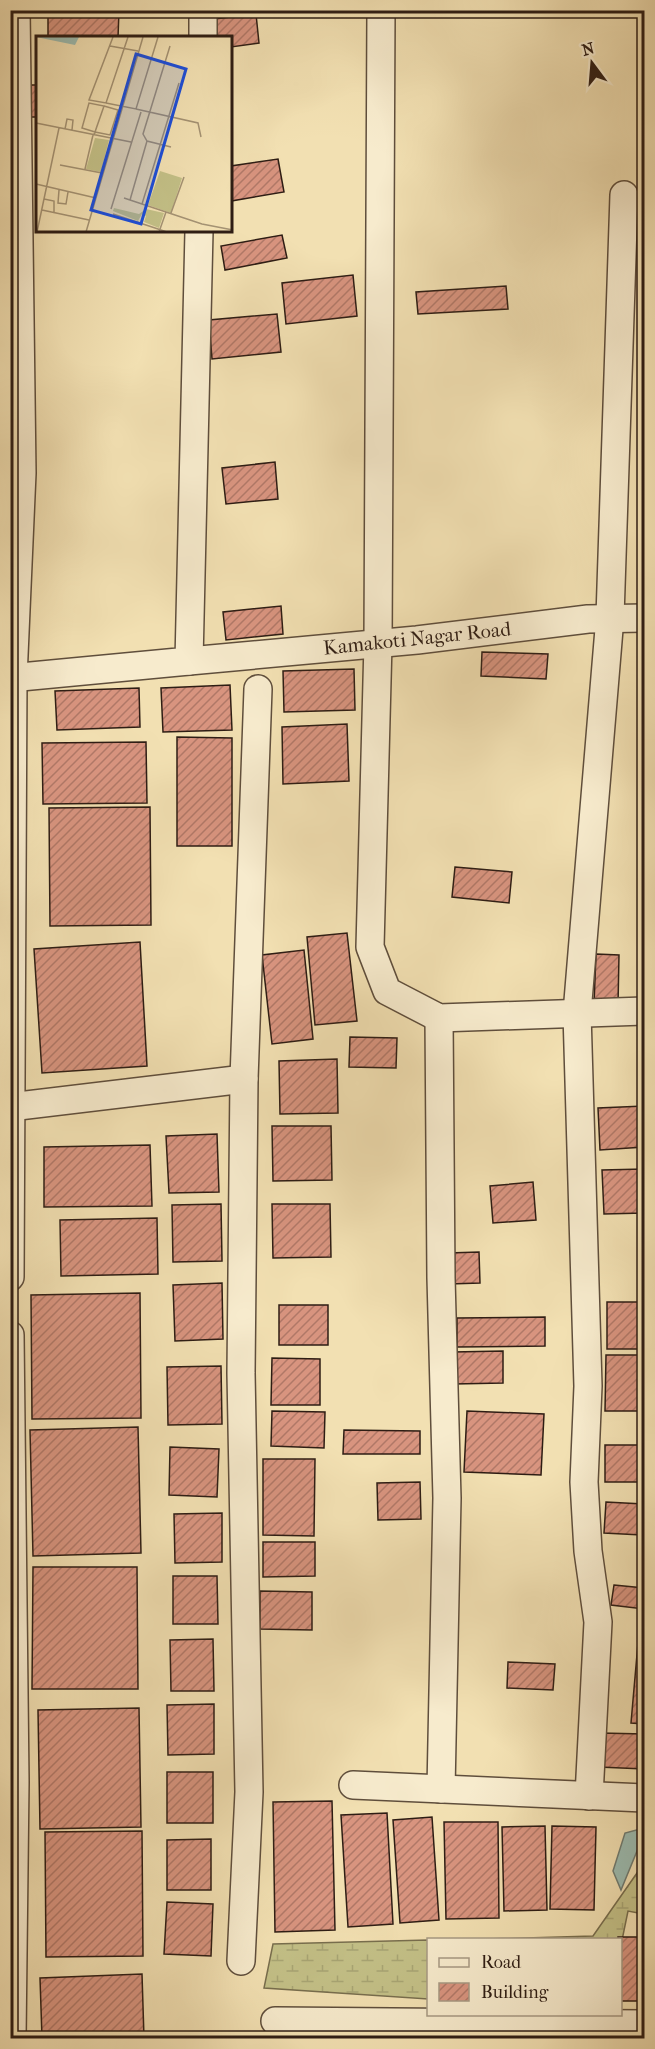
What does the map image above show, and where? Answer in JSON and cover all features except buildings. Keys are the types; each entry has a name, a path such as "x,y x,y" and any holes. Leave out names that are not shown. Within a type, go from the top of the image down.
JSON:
{"street":[{"path":"10,1276 12,678 22,473 16,10"},
{"path":"203,10 203,36"},
{"path":"381,10 378,643 370,947 387,991 439,1018 645,1011"},
{"path":"589,1796 598,1622 588,1551 585,1482 588,1386 577,1013 610,617 624,195"},
{"path":"189,661 199,232"},
{"name":"Kamakoti Nagar Road","path":"12,678 378,643 610,617 645,618"},
{"path":"242,1961 249,1792 241,1373 244,1079 258,689"},
{"path":"439,1018 441,1278 447,1498 441,1789"},
{"path":"11,1107 244,1079"},
{"path":"10,1335 15,1770 12,2038"},
{"path":"354,1785 645,1798"},
{"path":"275,2021 645,2024"}],"green space":[{"path":"644,1863 644,1914 628,1911 622,1940 622,1938 522,1938 593,1936"},
{"path":"427,1940 427,1999 264,1988 273,1944"}],"water":[{"path":"644,1828 644,1834 621,1890 613,1871 625,1833"}]}
